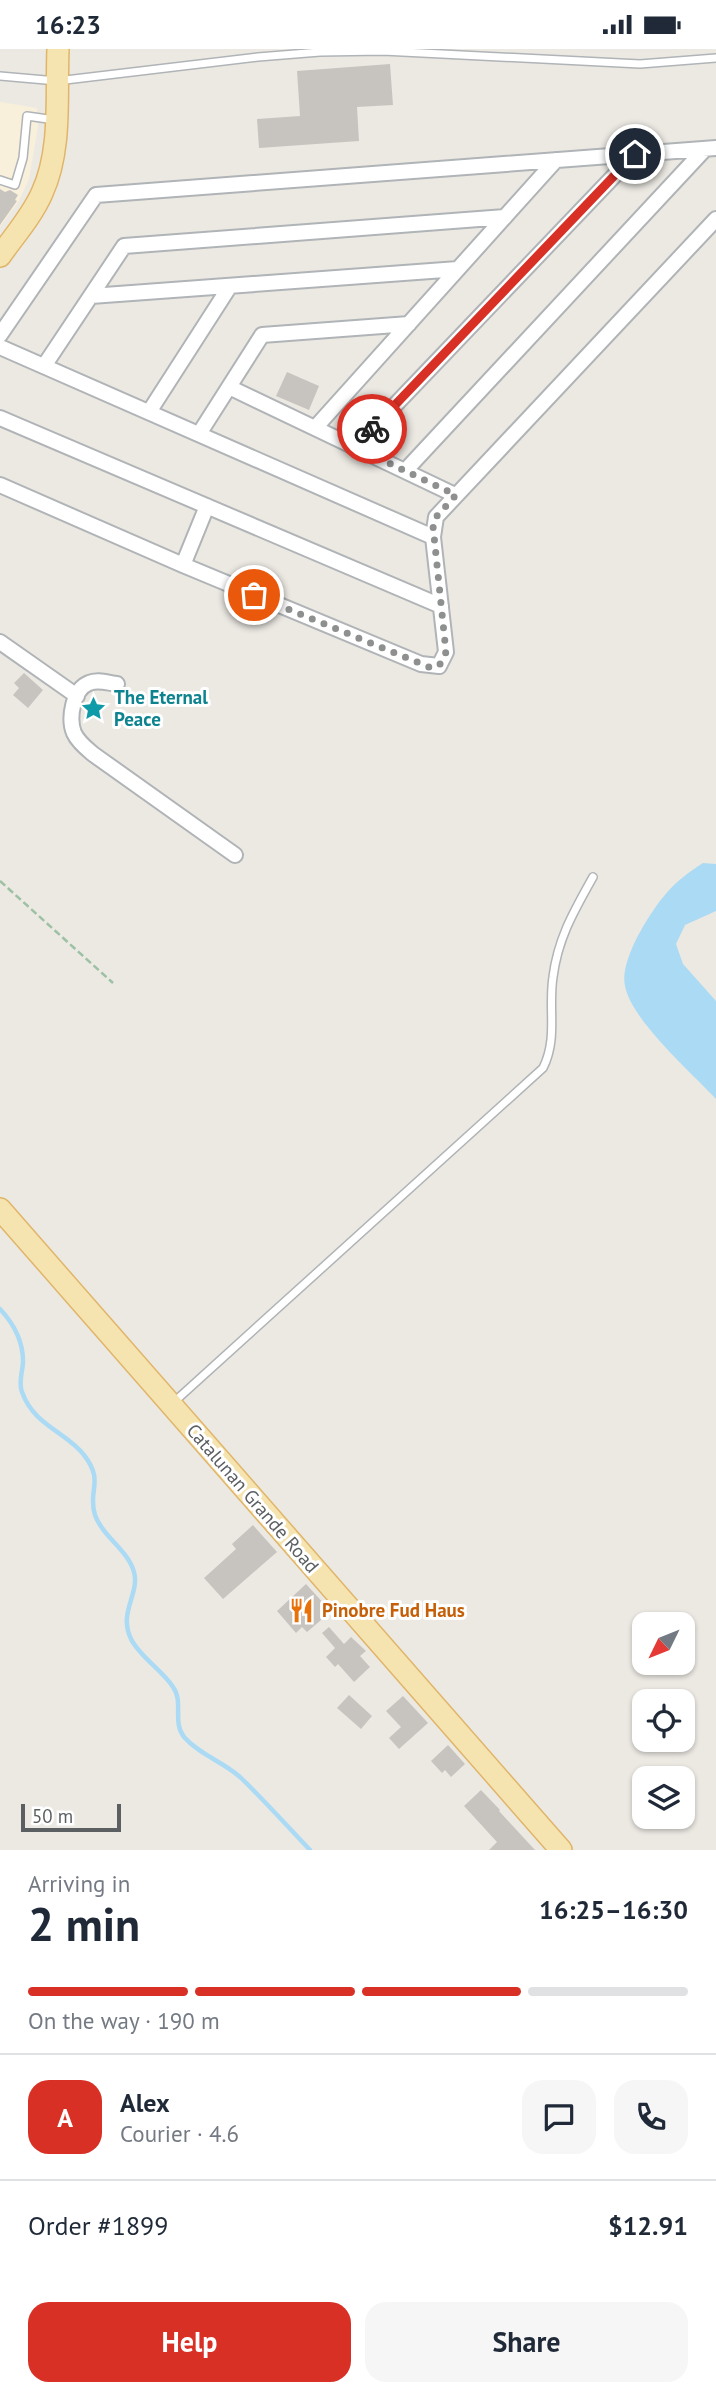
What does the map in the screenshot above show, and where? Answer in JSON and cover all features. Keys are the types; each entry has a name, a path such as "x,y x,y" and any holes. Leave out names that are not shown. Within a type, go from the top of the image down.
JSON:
{"main road":[{"path":"0,257 42,194 53,157 58,49"},
{"name":"Catalunan Grande Road","path":"0,1209 561,1850"}],"street":[{"path":"0,335 96,195 710,148"},
{"path":"404,471 710,148"},
{"path":"355,447 635,154"},
{"path":"315,428 556,160"},
{"path":"44,366 124,246 505,217"},
{"path":"0,485 183,565 429,667 439,666 444,658 433,537 436,517 716,219"},
{"path":"91,296 458,269"},
{"path":"149,412 230,286"},
{"path":"199,434 262,335 409,324"},
{"path":"0,347 433,537"},
{"path":"229,387 456,495"},
{"path":"0,418 440,606"},
{"path":"183,565 207,506"},
{"path":"0,642 77,696"},
{"path":"117,684 92,682 86,684 77,696 72,719 73,730 84,747 235,855"}],"lane":[{"path":"0,76 57,81 320,52 383,51 640,64 716,58"},
{"path":"0,180 15,185 24,152 27,116 56,120"},
{"path":"172,1404 543,1068 551,1052 552,980 561,936 593,877"}],"path":[{"path":"0,881 113,983"}],"shaded area":[{"path":"0,102 37,108 38,127 29,179 19,201 0,227"}],"water":[{"path":"703,863 716,864 716,911 685,925 676,944 683,964 716,1001 716,1099 650,1030 630,1000 624,979 633,946 644,925 669,890"}],"building":[{"path":"390,64 393,105 357,107 359,141 259,148 257,119 300,116 297,71"},
{"path":"0,189 5,192 10,190 18,195 15,200 17,201 0,225"},
{"path":"287,372 319,386 309,410 276,396"},
{"path":"24,673 43,690 28,708 13,695 19,688 14,683"},
{"path":"253,1525 277,1552 223,1599 204,1578 236,1549 232,1544"},
{"path":"306,1584 326,1606 322,1609 327,1615 307,1632 302,1627 296,1633 277,1611"},
{"path":"329,1627 344,1644 351,1637 366,1651 360,1656 370,1667 354,1682 338,1664 335,1667 326,1657 335,1648 322,1633"},
{"path":"349,1695 372,1716 361,1729 337,1708"},
{"path":"403,1696 428,1723 399,1749 389,1738 401,1727 386,1711"},
{"path":"448,1745 465,1764 451,1777 445,1770 442,1773 431,1761"},
{"path":"481,1790 535,1850 489,1850 497,1842 464,1806"}],"waterway":[{"path":"0,1309 13,1326 21,1346 23,1361 20,1384 27,1404 42,1421 77,1447 90,1464 95,1479 95,1515 134,1572 134,1588 127,1620 131,1639 176,1693 179,1725 184,1737 197,1749 240,1777 310,1850"}],"way so far":[{"path":"254,595 429,667 439,666 442,662 446,652 433,526 436,517 456,495 355,447 372,429"}],"place":[{"name":"The Eternal Peace","path":"94,708"},
{"name":"Pinobre Fud Haus","path":"302,1610"}],"route":[{"path":"372,429 635,154"}]}
